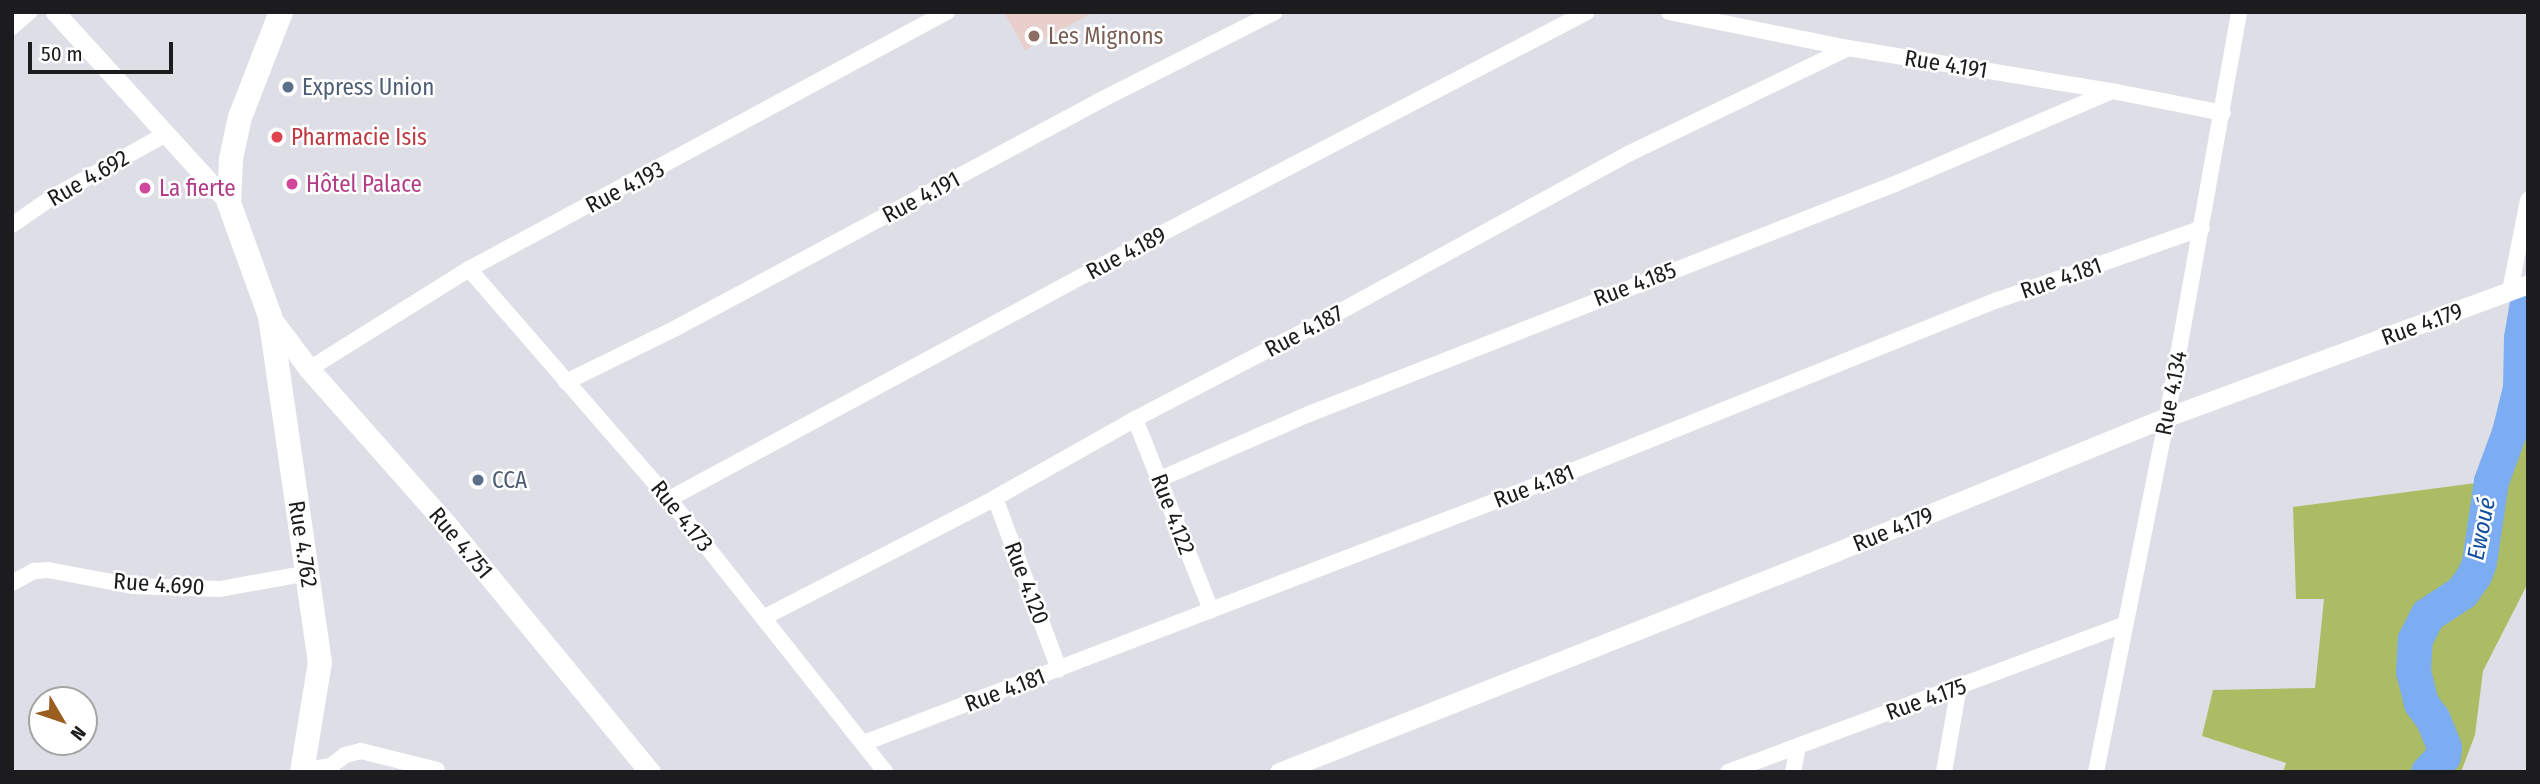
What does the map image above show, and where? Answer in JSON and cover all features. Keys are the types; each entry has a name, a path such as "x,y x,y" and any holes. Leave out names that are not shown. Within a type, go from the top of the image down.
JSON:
{"main road":[{"path":"229,202 231,159 240,117 281,12"},
{"name":"Rue 4.762","path":"229,202 270,316 320,662 302,771"},
{"name":"Rue 4.751","path":"270,316 309,369 447,525 650,772"}],"street":[{"path":"12,27 29,12"},
{"path":"55,12 229,202"},
{"name":"Rue 4.193","path":"309,369 469,269 947,12"},
{"name":"Rue 4.191","path":"566,382 676,328 1097,102 1275,12"},
{"name":"Rue 4.189","path":"669,499 1153,238 1587,12"},
{"name":"Rue 4.191","path":"1669,12 1848,48 2112,91 2223,113"},
{"name":"Rue 4.134","path":"2096,772 2123,625 2167,417 2239,12"},
{"name":"Rue 4.187","path":"763,618 995,498 1135,419 1309,329 1628,154 1848,48"},
{"name":"Rue 4.185","path":"1160,479 1321,409 1895,184 2112,91"},
{"name":"Rue 4.692","path":"12,225 51,198 166,134"},
{"path":"2519,288 2528,200"},
{"name":"Rue 4.181","path":"864,743 1537,485 1998,300 2202,228"},
{"name":"Rue 4.173","path":"469,269 669,499 885,772"},
{"name":"Rue 4.179","path":"1279,772 1846,548 2167,417 2519,288"},
{"name":"Rue 4.122","path":"1135,419 1211,610"},
{"name":"Rue 4.120","path":"995,498 1059,669"},
{"name":"Rue 4.690","path":"12,583 34,571 48,570 133,586 220,589 308,573"},
{"name":"Rue 4.175","path":"1728,772 2123,625"},
{"path":"1944,772 1959,687"},
{"path":"1793,772 1798,746"},
{"path":"302,771 331,766 345,755 361,751 437,770"}],"shaded area":[{"name":"Les Mignons","path":"1004,12 1094,12 1025,50"}],"green space":[{"path":"2520,388 2528,390 2528,583 2483,671 2475,735 2461,772 2283,772 2286,763 2202,736 2213,690 2315,688 2324,599 2296,599 2293,507 2491,481 2509,432"}],"waterway":[{"name":"Ewoué","path":"2428,772 2443,756 2444,747 2432,718 2421,703 2413,672 2415,639 2427,615 2462,592 2479,562 2491,481 2509,432 2520,388 2521,338 2528,296"}],"place":[{"name":"Les Mignons","path":"1034,36"},
{"name":"Express Union","path":"288,87"},
{"name":"Pharmacie Isis","path":"277,137"},
{"name":"Hôtel Palace","path":"292,184"},
{"name":"La fierte","path":"145,188"},
{"name":"CCA","path":"478,480"}]}
